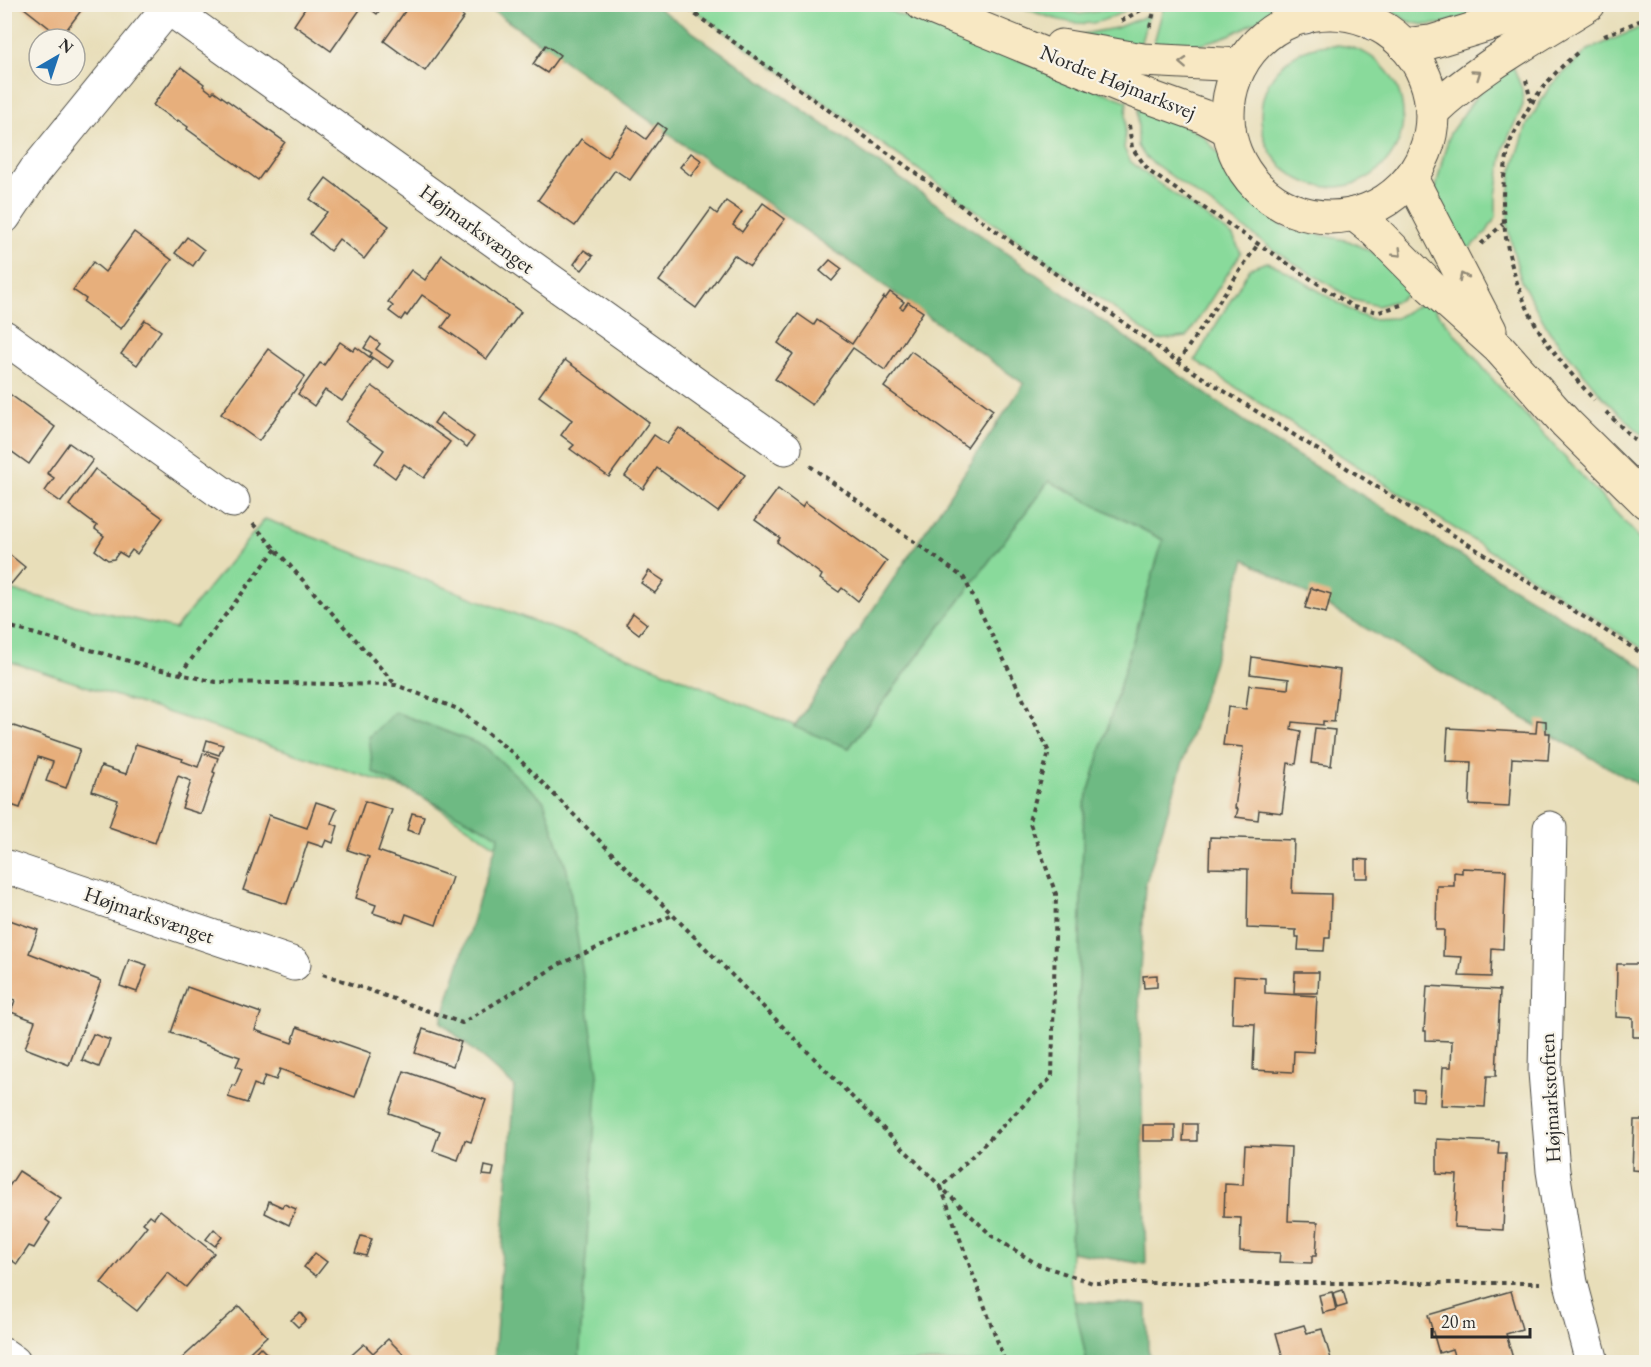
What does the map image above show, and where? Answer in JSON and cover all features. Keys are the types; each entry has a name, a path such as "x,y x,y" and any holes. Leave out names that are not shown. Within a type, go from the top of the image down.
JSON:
{"street":[{"name":"Nordre Højmarksvej","path":"922,4 1136,92 1205,117 1229,130"},
{"path":"1404,45 1442,39 1556,4"},
{"path":"1432,112 1453,92 1479,73 1589,4"},
{"name":"Højmarksvænget","path":"4,217 35,171 167,6 785,448"},
{"path":"1307,11 1364,19 1369,14 1404,45 1419,64 1428,87 1432,112 1430,136 1423,158 1411,178 1394,195 1375,207 1354,214 1330,217 1306,214 1283,206 1263,192 1247,174 1235,153 1229,130 1228,108 1232,86 1241,65 1255,46 1273,31 1307,11"},
{"name":"Nordre Højmarksvej","path":"1005,37 1143,60 1241,65"},
{"path":"1411,178 1499,348"},
{"path":"1354,214 1374,230 1430,286 1499,348 1566,423 1647,502"},
{"path":"4,337 233,501"},
{"name":"Højmarkstoften","path":"1550,828 1545,1072 1553,1171 1571,1283 1592,1362"},
{"name":"Højmarksvænget","path":"4,866 294,964"},
{"path":"4,1355 14,1362"}],"path":[{"path":"681,4 1178,362 1647,656"},
{"path":"1143,60 1156,4"},
{"path":"1599,38 1647,18"},
{"path":"1581,50 1563,64 1545,83 1531,103 1511,141 1504,185 1503,224 1516,284 1545,340 1593,400 1647,451"},
{"path":"1136,92 1129,127 1132,148 1150,172 1353,307 1379,312 1401,306 1430,286"},
{"path":"1457,266 1503,224"},
{"path":"1178,362 1258,244"},
{"path":"785,448 964,578 1049,752 1029,821 1056,894 1052,1077 941,1187"},
{"path":"233,501 396,685"},
{"path":"180,674 276,549"},
{"path":"4,625 216,682 396,685 458,709 515,755 992,1236 1037,1264 1092,1283 1571,1283"},
{"path":"294,964 462,1023 560,964 673,915"},
{"path":"941,1187 1005,1362"}],"green space":[{"path":"1487,4 1491,9 1450,22 1423,25 1399,16 1387,5"},
{"path":"485,5 654,5 1270,439 1646,669 1646,789 1245,559 1145,886 1139,987 1146,1264 1071,1252 1084,807 1163,540 1049,481 849,748 794,727 1024,384"},
{"path":"687,5 874,5 1127,101 1124,148 1130,161 1233,236 1241,253 1187,337 1158,340"},
{"path":"1015,5 1038,5 1080,14 1106,10 1117,5 1136,5 1103,20 1092,23 1073,23"},
{"path":"1164,5 1284,5 1253,24 1223,37 1190,46 1153,46"},
{"path":"1149,15 1140,45 1077,35 1116,28"},
{"path":"1646,25 1646,439 1602,396 1549,331 1521,281 1507,225 1511,174 1527,125 1550,86 1588,50"},
{"path":"1332,45 1359,51 1382,66 1397,89 1403,116 1397,143 1382,166 1359,181 1332,187 1305,181 1282,166 1267,143 1261,116 1267,89 1282,66 1305,51"},
{"path":"1513,66 1522,89 1523,105 1504,147 1496,196 1496,217 1486,233 1466,251 1435,192 1442,161 1450,133 1478,94"},
{"path":"1138,109 1164,114 1203,136 1219,154 1233,185 1263,212 1285,227 1349,241 1386,259 1413,290 1399,300 1378,306 1354,300 1281,255 1145,157 1138,146"},
{"path":"1267,262 1281,268 1357,314 1371,319 1396,318 1427,300 1495,382 1646,545 1646,651 1195,360 1250,268"},
{"path":"1049,481 1163,540 1084,807 1070,1279 1087,1362 556,1362 522,864 417,793 5,660 5,589 175,629 265,519 644,663 849,748"},
{"path":"395,712 484,746 544,801 567,870 598,1073 579,1362 494,1362 514,1086 441,1022 499,836 373,772 369,737"},
{"path":"1074,1301 1147,1305 1148,1349 1152,1362 1087,1362"}],"building":[{"path":"19,4 86,4 69,27 48,27"},
{"path":"308,4 364,4 331,51 294,25"},
{"path":"364,4 384,4 377,14"},
{"path":"410,4 447,4 464,17 425,71 384,41"},
{"path":"546,45 560,55 547,73 533,64"},
{"path":"181,67 212,93 214,91 285,142 258,180 187,129 188,127 153,105"},
{"path":"658,123 666,129 630,180 615,170 575,226 538,200 581,139 607,157 628,126 646,139"},
{"path":"691,153 702,161 691,176 680,167"},
{"path":"326,178 389,226 364,259 339,239 330,251 310,234 327,212 310,199"},
{"path":"726,201 742,212 733,225 742,232 763,203 785,219 750,266 734,255 696,308 659,281 711,209 717,214"},
{"path":"134,232 172,260 121,329 84,302 86,299 73,290 93,262 105,272"},
{"path":"187,237 204,250 193,266 175,253"},
{"path":"584,250 593,256 582,270 574,264"},
{"path":"442,255 521,312 487,359 442,327 451,315 422,295 407,316 405,314 401,320 389,311 393,306 388,302 411,270 425,280"},
{"path":"830,260 842,269 832,281 820,271"},
{"path":"890,292 904,302 900,307 903,309 908,302 923,312 885,370 853,348 812,405 775,379 793,354 778,343 798,314 814,325 817,320 852,344 884,297 885,299"},
{"path":"145,320 161,331 137,365 121,354"},
{"path":"371,337 380,344 376,349 393,361 388,368 370,356 372,353 364,348"},
{"path":"340,342 353,351 356,347 372,359 342,401 325,390 314,406 298,394 320,363 324,365"},
{"path":"268,349 305,376 259,441 221,414"},
{"path":"911,351 993,410 967,447 884,387"},
{"path":"565,360 649,422 609,477 570,449 574,445 561,435 572,420 539,396"},
{"path":"372,386 450,442 424,478 404,464 395,478 375,463 384,450 346,422"},
{"path":"4,390 55,427 29,464 4,446"},
{"path":"441,413 474,437 467,447 434,423"},
{"path":"679,428 745,475 718,512 657,468 643,489 625,476 654,435 667,444"},
{"path":"69,443 93,460 61,502 45,491 54,478 47,473"},
{"path":"95,469 163,518 137,554 132,550 127,557 119,552 114,559 108,560 95,550 104,536 95,529 97,526 69,505"},
{"path":"778,489 802,507 805,502 887,561 858,601 842,588 839,592 820,579 822,575 777,542 780,538 755,520"},
{"path":"9,554 25,567 11,584 4,578 4,560"},
{"path":"649,571 664,581 655,593 641,583"},
{"path":"1311,588 1331,594 1326,613 1305,608"},
{"path":"633,613 647,624 639,634 626,624"},
{"path":"1252,657 1340,670 1334,722 1323,721 1323,725 1292,722 1291,729 1301,731 1296,764 1288,763 1282,813 1259,810 1258,820 1236,817 1238,809 1235,808 1243,747 1223,745 1228,707 1246,709 1249,685 1288,689 1289,679 1250,674"},
{"path":"1537,720 1546,721 1546,733 1550,733 1548,760 1512,758 1509,807 1469,805 1471,762 1446,761 1448,728 1536,733"},
{"path":"5,723 80,749 66,788 46,781 53,762 38,757 20,808 5,803"},
{"path":"1315,728 1335,730 1331,766 1311,763"},
{"path":"207,740 223,745 219,755 204,750"},
{"path":"136,744 183,759 182,761 198,767 203,753 218,758 201,814 182,808 191,781 178,776 155,843 109,827 118,800 92,791 101,766 126,774"},
{"path":"365,801 392,810 378,851 452,877 436,925 406,914 403,923 373,913 376,905 356,898 369,857 348,850"},
{"path":"316,802 337,809 331,823 338,826 333,843 326,840 323,847 308,842 287,904 243,890 269,815 307,828"},
{"path":"412,813 424,816 419,834 407,830"},
{"path":"1210,837 1294,840 1292,893 1331,894 1330,938 1325,938 1324,951 1298,950 1299,937 1296,937 1296,930 1247,928 1248,869 1209,868"},
{"path":"1355,859 1368,860 1368,878 1355,878"},
{"path":"1462,868 1506,870 1503,949 1492,948 1491,977 1459,976 1462,957 1443,956 1444,930 1436,930 1437,886 1454,886 1454,872 1462,873"},
{"path":"4,918 38,930 29,953 101,981 69,1065 25,1048 35,1021 11,1012 15,1000 4,993"},
{"path":"129,959 147,965 137,992 120,986"},
{"path":"1617,964 1646,964 1646,1037 1633,1037 1633,1018 1616,1017"},
{"path":"1295,972 1319,972 1318,993 1294,993"},
{"path":"1157,975 1157,987 1144,988 1143,976"},
{"path":"1234,976 1265,978 1265,993 1317,996 1314,1052 1294,1051 1293,1072 1253,1070 1255,1024 1232,1023"},
{"path":"1427,986 1500,990 1496,1076 1487,1076 1485,1107 1441,1105 1443,1067 1451,1067 1452,1041 1426,1040 1426,1031 1424,1031"},
{"path":"187,987 261,1013 255,1030 292,1043 297,1027 371,1053 355,1097 280,1069 276,1080 265,1076 261,1087 254,1084 247,1103 228,1097 242,1069 236,1066 240,1057 171,1033"},
{"path":"423,1029 461,1042 453,1066 415,1053"},
{"path":"93,1034 110,1040 99,1067 82,1060"},
{"path":"404,1071 486,1100 471,1142 465,1140 458,1160 433,1151 440,1131 389,1113"},
{"path":"1413,1089 1424,1090 1423,1101 1413,1100"},
{"path":"1634,1120 1646,1120 1646,1171 1632,1170"},
{"path":"1184,1124 1197,1124 1197,1141 1183,1141"},
{"path":"1143,1125 1175,1125 1175,1141 1143,1141"},
{"path":"1437,1139 1499,1142 1498,1154 1506,1154 1503,1230 1454,1227 1457,1175 1437,1174"},
{"path":"1245,1145 1291,1147 1288,1221 1318,1222 1316,1256 1312,1256 1312,1263 1279,1262 1280,1253 1240,1251 1241,1218 1224,1217 1225,1184 1243,1185"},
{"path":"485,1166 494,1168 492,1176 483,1175"},
{"path":"19,1171 61,1198 46,1220 50,1223 34,1248 29,1246 17,1264 4,1255 4,1194"},
{"path":"269,1201 282,1207 284,1204 296,1209 289,1225 265,1213"},
{"path":"160,1210 214,1253 186,1287 168,1273 137,1311 101,1283 147,1226 143,1223 150,1215 154,1218"},
{"path":"214,1229 222,1237 215,1246 206,1239"},
{"path":"361,1236 372,1239 366,1256 355,1253"},
{"path":"315,1253 327,1262 316,1276 304,1267"},
{"path":"1343,1290 1347,1305 1337,1308 1333,1293"},
{"path":"1511,1291 1522,1329 1506,1334 1514,1362 1456,1362 1452,1349 1439,1353 1428,1315"},
{"path":"1332,1292 1336,1310 1323,1313 1319,1295"},
{"path":"239,1306 267,1336 239,1362 178,1362"},
{"path":"300,1312 306,1320 298,1327 291,1320"},
{"path":"1304,1325 1307,1333 1322,1329 1332,1362 1271,1362 1283,1358 1276,1333"},
{"path":"388,1339 411,1362 344,1362 364,1344 373,1353"},
{"path":"260,1347 275,1362 253,1362 249,1359"}]}
